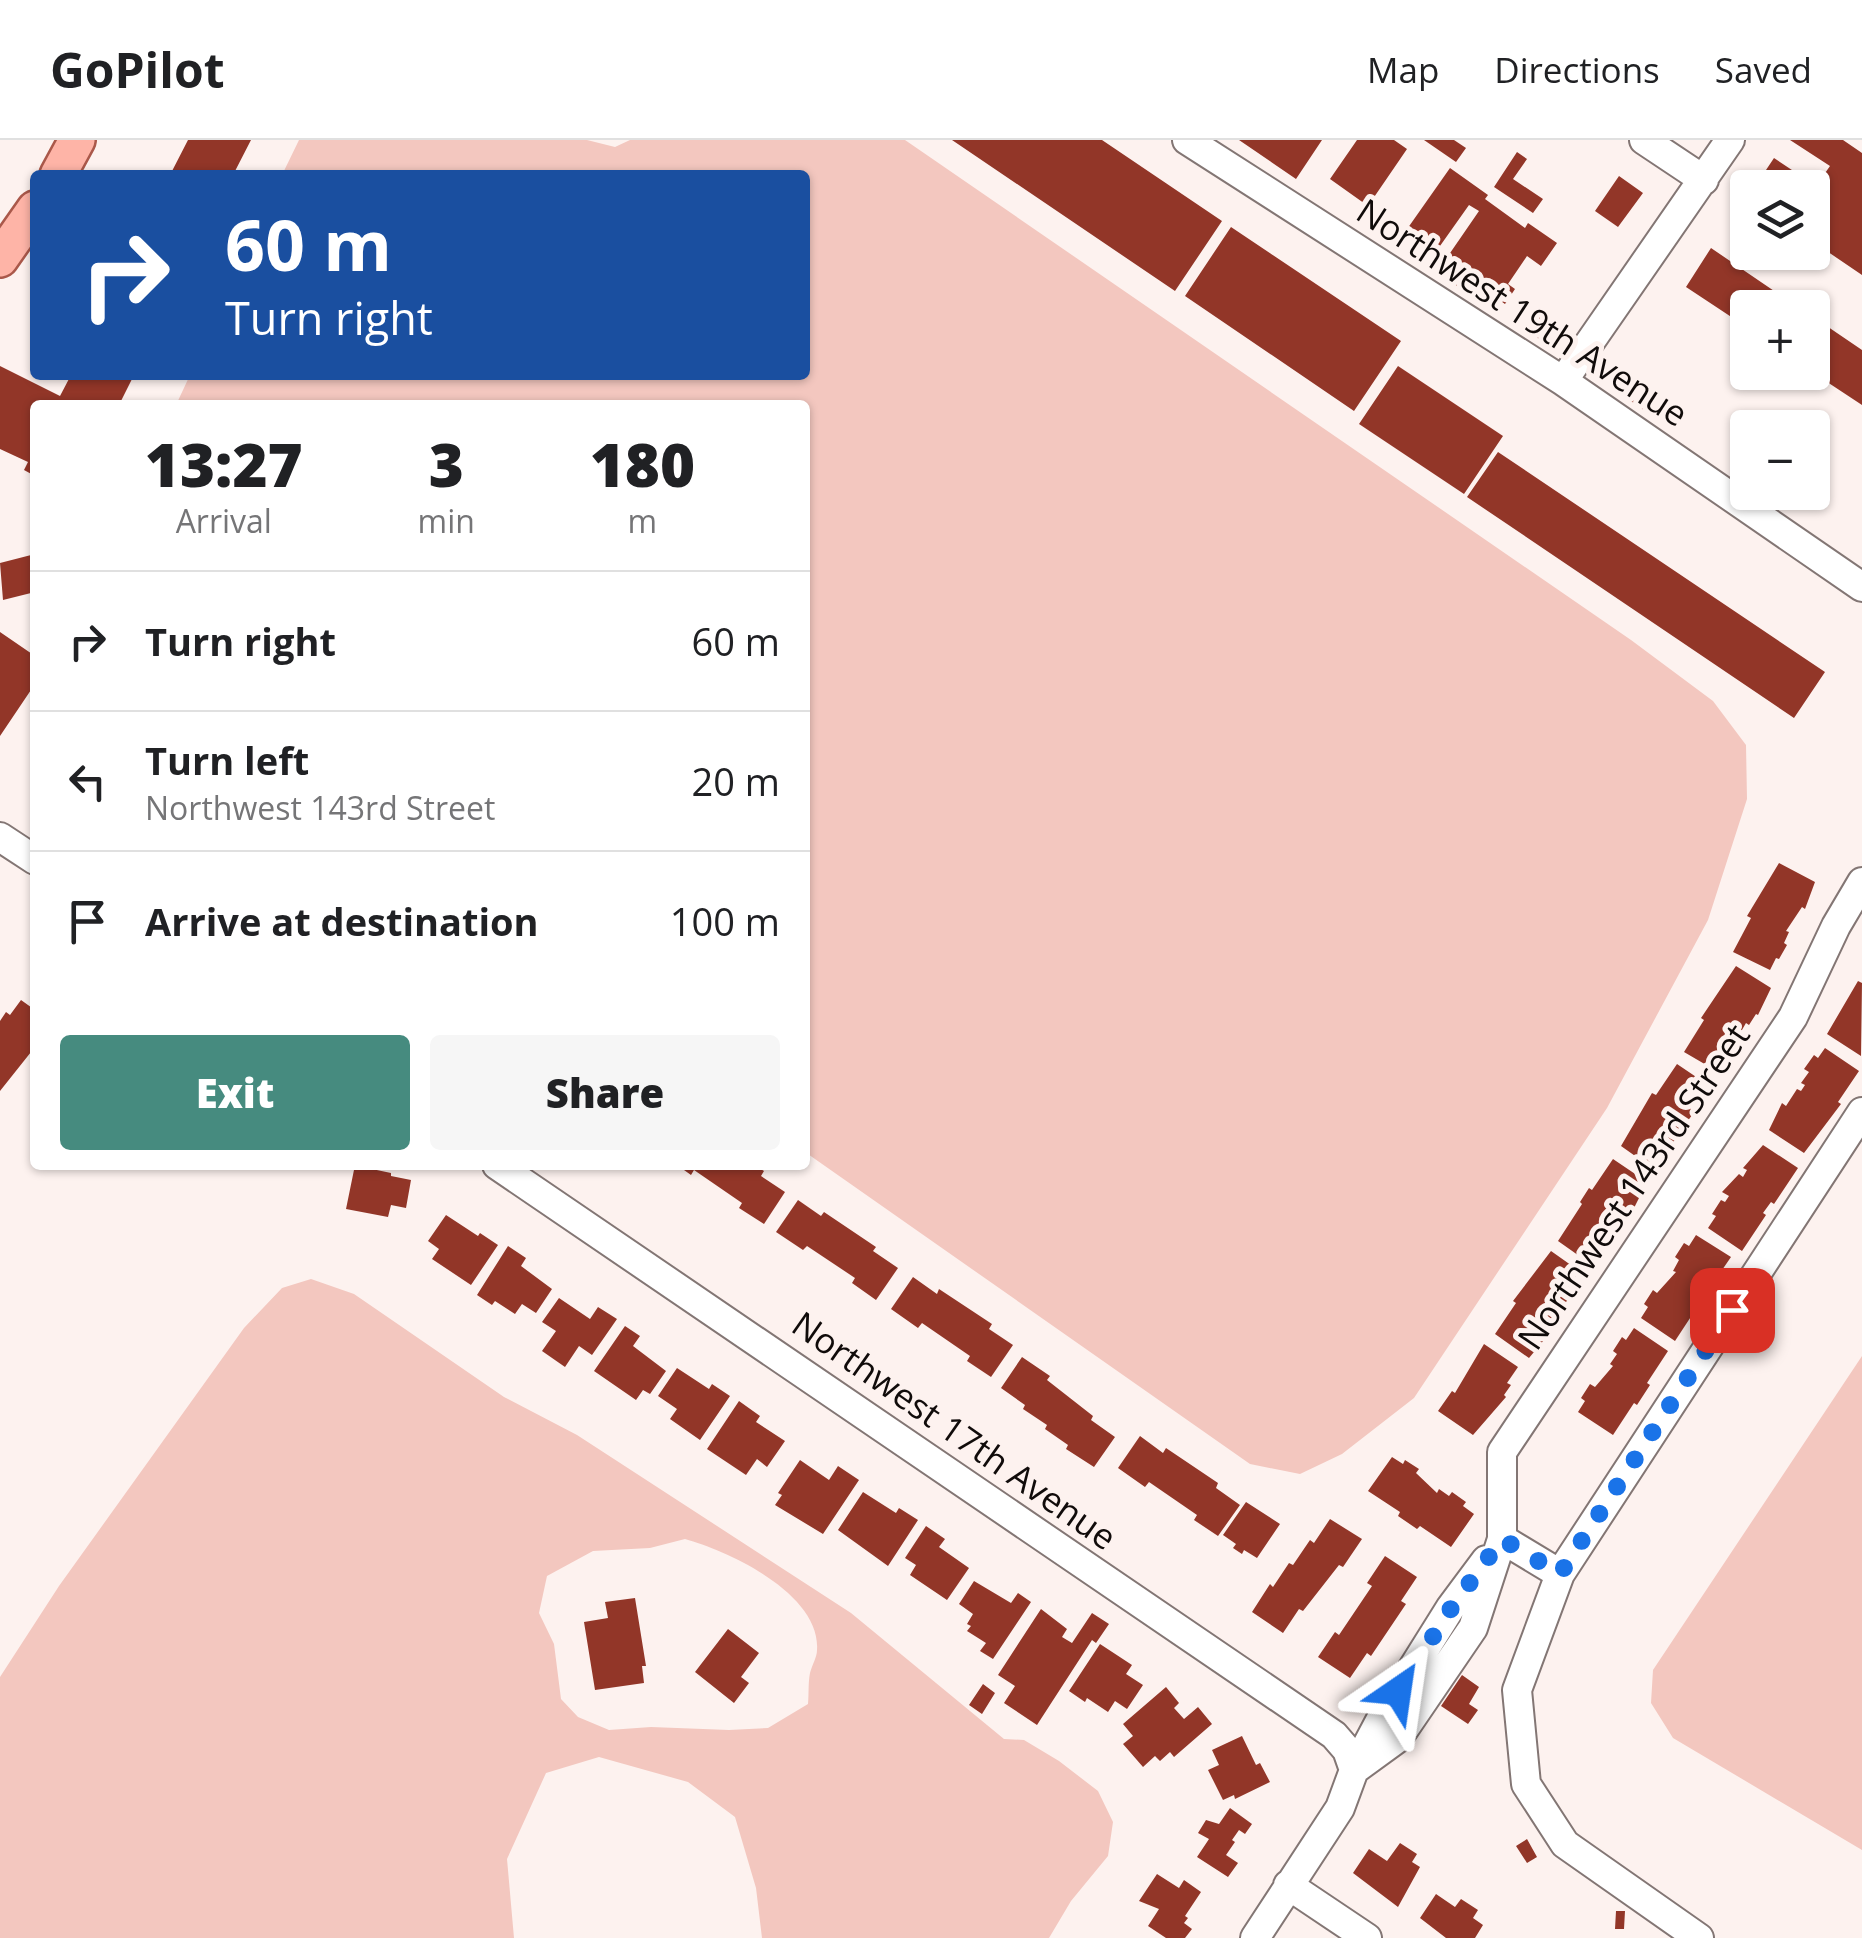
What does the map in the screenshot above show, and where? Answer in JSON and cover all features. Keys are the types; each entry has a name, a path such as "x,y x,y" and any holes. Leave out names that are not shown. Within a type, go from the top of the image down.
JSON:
{"main road":[{"path":"61,170 77,140"},
{"path":"0,259 30,215"}],"street":[{"name":"Northwest 19th Avenue","path":"1188,140 1563,381 1862,587"},
{"path":"1644,140 1704,180"},
{"path":"1563,381 1730,140"},
{"path":"0,837 30,857"},
{"name":"Northwest 143rd Street","path":"1502,1539 1502,1452 1793,1016 1862,882"},
{"path":"1699,1938 1565,1844 1526,1784 1517,1690 1560,1574 1862,1112"},
{"name":"Northwest 17th Avenue","path":"504,1170 1334,1735 1347,1750 1354,1770"},
{"path":"1255,1938 1340,1808 1354,1770 1381,1719 1452,1607 1502,1539 1560,1574"},
{"path":"1288,1885 1367,1938"}],"shaded area":[{"path":"299,140 587,140 615,147 630,140 905,140 1631,640 1713,701 1746,745 1747,799 1708,920 1607,1108 1414,1398 1342,1454 1300,1474 1250,1464 810,1156 810,400 178,400 188,380 810,380 810,170 284,170"},
{"path":"311,1279 354,1294 504,1397 577,1435 851,1613 1004,1739 1024,1740 1098,1791 1113,1822 1108,1856 1071,1901 1049,1938 762,1938 756,1888 735,1817 688,1782 599,1757 546,1773 507,1859 514,1938 0,1938 0,1677 59,1586 244,1328 282,1288","holes":["685,1539 769,1578 804,1611 814,1630 817,1650 810,1673 808,1704 768,1728 609,1730 578,1717 561,1699 554,1644 539,1613 547,1576 593,1551 650,1548"]},
{"path":"1862,1356 1862,1850 1673,1738 1651,1703 1653,1670"}],"building":[{"path":"188,140 251,140 236,170 173,170"},
{"path":"952,140 1102,140 1222,221 1175,291"},
{"path":"1239,140 1322,140 1296,179"},
{"path":"1357,140 1394,140 1407,149 1368,206 1330,179"},
{"path":"1424,140 1454,140 1466,148 1456,162"},
{"path":"1790,140 1843,140 1862,153 1862,275 1830,253 1830,166"},
{"path":"1517,152 1527,159 1513,179 1543,199 1533,213 1494,187"},
{"path":"1774,158 1792,170 1766,170"},
{"path":"1450,168 1525,228 1528,223 1557,243 1541,266 1527,256 1508,284 1515,289 1505,304 1481,287 1473,297 1437,272 1479,211 1469,205 1435,253 1405,232"},
{"path":"1619,176 1643,193 1618,227 1595,211"},
{"path":"1231,227 1401,341 1354,411 1185,296"},
{"path":"1711,248 1730,261 1730,270 1743,270 1773,290 1730,290 1730,316 1686,287"},
{"path":"1539,313 1556,325 1543,342 1527,330"},
{"path":"1830,328 1862,350 1862,405 1830,384"},
{"path":"0,366 60,396 68,380 132,380 122,400 30,400 30,473 24,470 28,462 0,449"},
{"path":"1398,366 1503,436 1464,494 1359,424"},
{"path":"1627,378 1663,403 1654,417 1618,392"},
{"path":"1498,452 1825,672 1794,718 1467,497"},
{"path":"30,555 30,593 3,600 0,563"},
{"path":"0,632 30,653 30,691 0,736"},
{"path":"1779,863 1815,882 1805,909 1802,907 1786,931 1787,945 1770,970 1733,952 1751,918 1747,916"},
{"path":"1736,966 1771,988 1758,1015 1749,1025 1746,1023 1739,1035 1742,1037 1738,1049 1720,1073 1684,1052 1704,1020 1701,1018"},
{"path":"1858,981 1862,983 1861,1056 1827,1034"},
{"path":"21,1000 30,1006 30,1053 0,1091 0,1021 6,1012 10,1015"},
{"path":"1825,1048 1859,1071 1838,1102 1841,1104 1804,1153 1769,1130 1782,1103 1786,1106 1797,1089 1801,1091 1805,1085 1801,1083 1809,1072 1804,1069"},
{"path":"1677,1064 1711,1087 1697,1113 1687,1122 1684,1120 1672,1144 1675,1146 1655,1170 1621,1146 1652,1093 1656,1095"},
{"path":"1763,1145 1798,1168 1774,1204 1771,1202 1763,1213 1766,1215 1742,1251 1708,1228 1721,1200 1725,1202 1729,1196 1722,1192 1739,1174 1743,1177 1747,1170 1743,1168"},
{"path":"1613,1159 1647,1182 1634,1208 1631,1206 1624,1218 1620,1215 1613,1226 1616,1229 1609,1239 1612,1240 1592,1265 1558,1241 1589,1188 1592,1190"},
{"path":"354,1170 377,1170 411,1180 406,1208 391,1205 388,1217 346,1209"},
{"path":"694,1170 762,1170 761,1176 785,1192 764,1224 739,1208 742,1203"},
{"path":"798,1200 821,1216 824,1212 876,1247 873,1251 898,1268 876,1300 852,1283 855,1278 807,1246 803,1250 776,1232"},
{"path":"446,1215 498,1245 471,1285 432,1259 439,1249 428,1241"},
{"path":"1696,1235 1731,1257 1709,1289 1713,1291 1700,1311 1696,1309 1675,1341 1641,1318 1653,1290 1657,1293 1676,1272 1673,1271 1679,1260 1675,1257 1684,1243 1689,1246"},
{"path":"508,1246 526,1258 521,1266 552,1289 536,1313 522,1304 515,1314 477,1295"},
{"path":"1551,1251 1585,1275 1571,1301 1568,1299 1551,1319 1554,1321 1546,1333 1549,1334 1529,1358 1495,1334 1516,1303 1513,1301"},
{"path":"913,1277 992,1324 989,1329 1013,1345 991,1377 967,1361 970,1356 922,1323 918,1328 891,1309"},
{"path":"559,1298 590,1319 598,1307 617,1319 592,1355 579,1346 565,1367 542,1351 556,1331 542,1322"},
{"path":"625,1326 640,1336 633,1346 666,1371 650,1394 643,1390 636,1400 594,1371"},
{"path":"1634,1328 1668,1351 1637,1405 1634,1403 1613,1435 1578,1412 1590,1384 1595,1387 1613,1366 1610,1364 1617,1354 1613,1351"},
{"path":"1484,1344 1518,1367 1507,1383 1511,1385 1506,1397 1473,1435 1438,1411 1452,1391 1455,1393"},
{"path":"1022,1357 1050,1376 1047,1380 1115,1437 1094,1467 1066,1449 1068,1445 1045,1429 1047,1425 1001,1388"},
{"path":"677,1368 709,1389 712,1384 730,1396 700,1440 670,1419 677,1409 658,1396"},
{"path":"739,1401 760,1416 756,1422 785,1441 767,1467 757,1459 746,1475 707,1449"},
{"path":"1140,1436 1163,1453 1166,1448 1218,1483 1216,1488 1240,1505 1218,1536 1194,1520 1197,1515 1149,1482 1145,1487 1118,1468"},
{"path":"1392,1457 1419,1469 1416,1473 1437,1493 1439,1489 1449,1496 1452,1492 1474,1514 1451,1547 1420,1526 1417,1529 1398,1516 1400,1512 1368,1491"},
{"path":"800,1460 829,1480 838,1466 859,1480 823,1534 775,1505 782,1495 778,1493"},
{"path":"863,1492 896,1513 899,1508 918,1520 888,1566 838,1530"},
{"path":"1246,1502 1280,1524 1257,1558 1233,1548 1236,1544 1223,1535"},
{"path":"1330,1519 1362,1539 1343,1567 1339,1565 1303,1611 1299,1609 1283,1633 1252,1612 1270,1584 1273,1587 1310,1540 1314,1543"},
{"path":"926,1526 945,1539 939,1547 969,1568 947,1600 910,1575 916,1565 905,1558"},
{"path":"1385,1556 1417,1577 1401,1601 1406,1604 1371,1656 1367,1653 1350,1678 1318,1657 1335,1632 1339,1635 1372,1586 1367,1583"},
{"path":"974,1581 1011,1603 1018,1593 1031,1602 993,1659 980,1651 986,1643 967,1631 973,1614 959,1604"},
{"path":"635,1598 646,1666 642,1666 644,1683 595,1690 584,1622 608,1618 605,1602"},
{"path":"1041,1609 1067,1629 1062,1637 1072,1643 1092,1613 1109,1624 1096,1643 1092,1640 1037,1725 1004,1703 1015,1686 998,1675"},
{"path":"728,1629 759,1653 741,1677 749,1683 734,1703 695,1672"},
{"path":"1100,1644 1132,1665 1126,1674 1143,1685 1127,1709 1115,1701 1108,1712 1069,1691"},
{"path":"1462,1675 1479,1687 1469,1704 1478,1710 1468,1724 1441,1706"},
{"path":"983,1684 995,1693 982,1714 969,1705"},
{"path":"1166,1687 1179,1703 1174,1708 1184,1719 1198,1707 1212,1724 1174,1757 1170,1752 1160,1761 1155,1756 1143,1767 1123,1744 1133,1736 1123,1724"},
{"path":"1242,1736 1256,1765 1260,1763 1270,1782 1235,1799 1234,1795 1223,1800 1208,1770 1219,1765 1212,1750"},
{"path":"1230,1808 1252,1824 1245,1834 1239,1830 1232,1840 1235,1842 1226,1855 1238,1863 1228,1877 1197,1857 1209,1839 1198,1833 1206,1820 1219,1824"},
{"path":"1527,1839 1537,1857 1527,1863 1516,1846"},
{"path":"1400,1843 1417,1854 1412,1862 1420,1867 1398,1907 1353,1873 1369,1849 1387,1861"},
{"path":"1157,1874 1179,1888 1184,1880 1201,1892 1185,1916 1188,1918 1184,1923 1192,1929 1185,1938 1166,1938 1148,1926 1159,1909 1139,1901"},
{"path":"1436,1894 1455,1907 1461,1899 1478,1910 1473,1918 1483,1925 1475,1938 1446,1938 1420,1918"},
{"path":"1616,1911 1625,1911 1624,1929 1615,1929"}],"route":[{"path":"1398,1691 1502,1539 1560,1574 1732,1310"}]}
